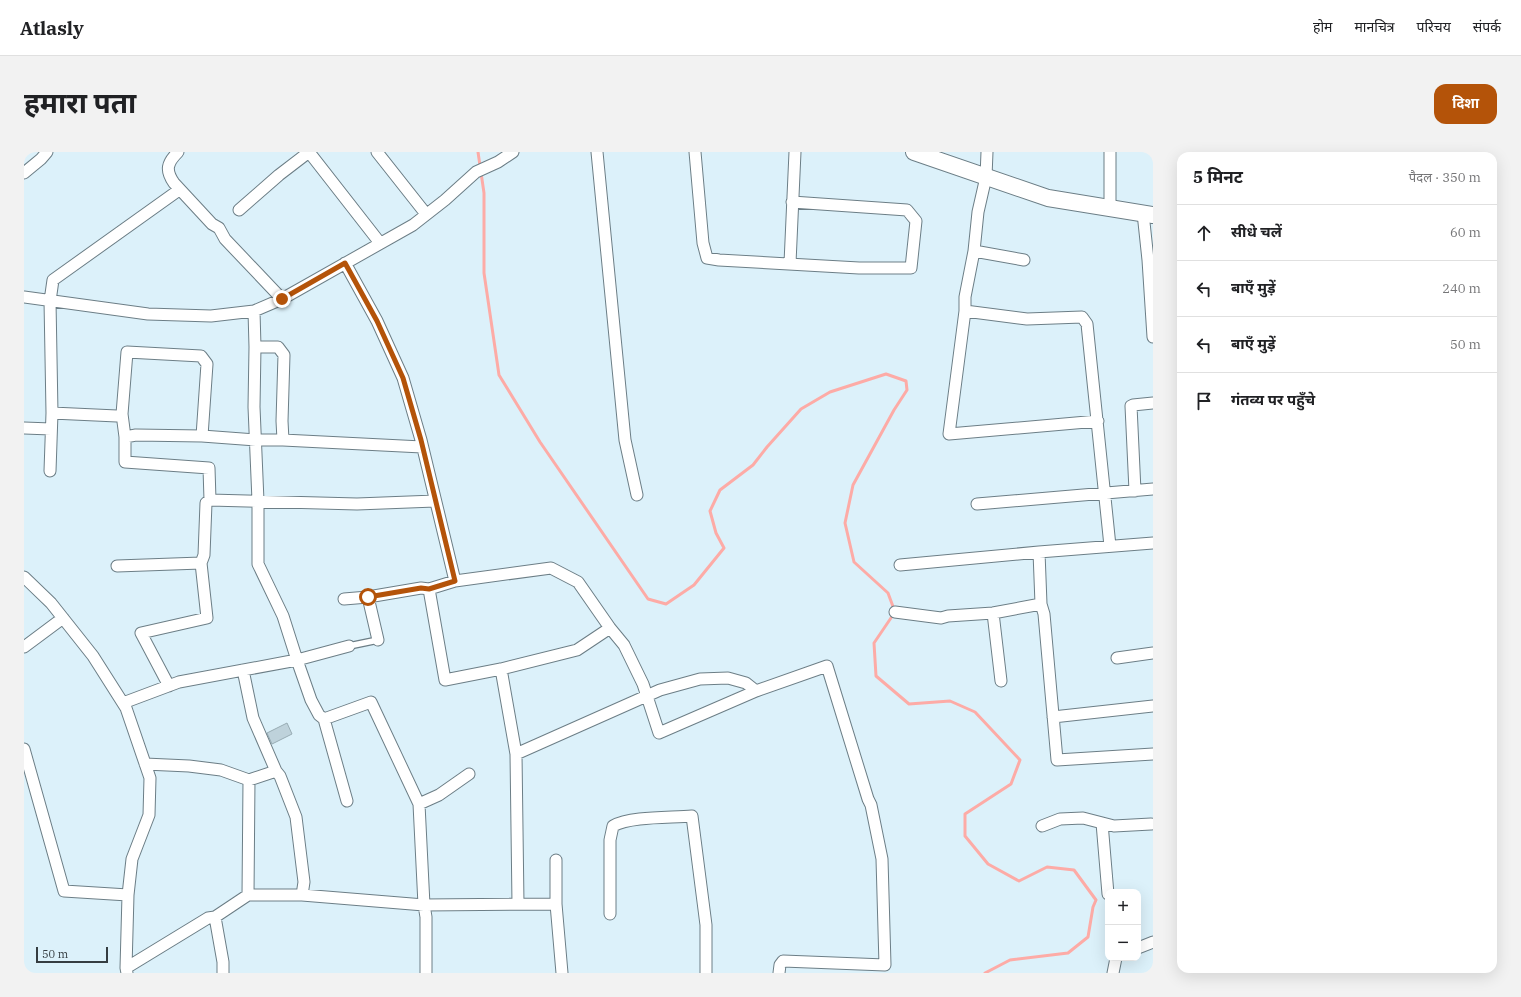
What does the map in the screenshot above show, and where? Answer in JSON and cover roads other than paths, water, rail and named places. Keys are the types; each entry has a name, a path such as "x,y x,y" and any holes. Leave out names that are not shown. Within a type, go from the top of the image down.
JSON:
{"street":[{"path":"24,173 47,152"},
{"path":"178,152 169,163 169,175 179,190 212,224 219,228 225,239 282,299"},
{"path":"239,210 279,175 309,152 380,243"},
{"path":"377,152 426,214"},
{"path":"24,297 148,314 211,316 254,311 282,299 413,225 445,200 476,172 498,162 513,152"},
{"path":"597,152 625,440 637,495"},
{"path":"695,152 703,243 707,258 719,260 859,268 911,268 916,221 907,210 792,202"},
{"path":"790,263 795,152"},
{"path":"914,152 1048,198 1148,214 1148,260 1153,337"},
{"path":"987,152 986,177 978,212 974,252 965,297 965,311 949,434 1098,421"},
{"path":"1110,152 1110,208"},
{"path":"50,471 52,413 50,300 53,280 179,190"},
{"path":"974,252 1024,260"},
{"path":"345,263 377,321 403,378 422,447 455,581"},
{"path":"254,311 254,408 258,501 258,564 283,616 311,700 319,715 324,719 347,801"},
{"path":"965,311 1027,319 1082,317 1087,324 1110,546"},
{"path":"255,347 278,347 284,355 282,421 283,440"},
{"path":"202,436 206,364 201,356 127,352 122,414 125,437 125,462 209,468 210,500"},
{"path":"1135,491 1131,406 1153,403"},
{"path":"52,413 117,416 122,414"},
{"path":"24,428 51,429"},
{"path":"125,437 136,435 202,436 256,440 422,447"},
{"path":"977,504 1153,489"},
{"path":"169,686 141,633 207,618 201,562 204,555 206,503 210,500 357,504 435,501"},
{"path":"900,565 1153,543"},
{"path":"1039,552 1041,604 1044,614 1057,760 1153,754"},
{"path":"116,566 201,562"},
{"path":"344,599 368,597 421,588 429,589 455,581 551,568 578,582 610,628 624,645 643,684 659,733 756,691 827,666 871,805 882,859 885,965 783,961 780,966 779,973"},
{"path":"24,577 51,603 93,656 123,703 150,778 149,815 132,859 128,896 126,971"},
{"path":"429,589 444,680 501,669 577,650 610,628"},
{"path":"368,597 378,640"},
{"path":"895,612 941,618 948,616 993,613 1041,604"},
{"path":"993,613 1001,681"},
{"path":"24,647 63,618"},
{"path":"123,703 179,682 297,660 349,646"},
{"path":"1117,658 1153,653"},
{"path":"501,669 516,754 518,904"},
{"path":"243,670 253,718 276,771 280,776 296,817 304,882 302,895"},
{"path":"516,754 660,690 700,678 728,678 746,683 756,691"},
{"path":"324,719 371,702 419,804 424,905 426,917 426,973"},
{"path":"1053,717 1153,706"},
{"path":"24,749 64,891 128,896"},
{"path":"145,764 189,766 221,770 249,780 276,771"},
{"path":"419,804 439,794 469,774"},
{"path":"248,895 249,780"},
{"path":"610,914 610,840 613,826 618,823 632,821 692,816 706,925 706,973"},
{"path":"1042,826 1060,819 1083,818 1114,826 1151,824"},
{"path":"1102,823 1108,889"},
{"path":"556,860 556,904 562,973"},
{"path":"126,971 208,918 215,916 248,895 302,895 424,905 556,904"},
{"path":"215,916 223,962 223,973"},
{"path":"1141,947 1153,942"},
{"path":"1113,973 1115,961"}],"lane":[{"path":"349,646 378,640"}],"waterway":[{"path":"478,152 484,193 484,273 499,375 540,442 648,599 666,604 694,585 724,548 716,533 710,511 720,490 753,465 801,409 830,392 886,374 906,381 907,390 894,410 853,485 845,523 854,562 888,593 895,612 874,643 876,676 909,704 950,701 975,712 1020,760 1011,784 965,814 965,836 988,864 1019,881 1047,867 1074,870 1096,900 1093,907 1088,937 1068,953 1010,960 985,973"}]}
